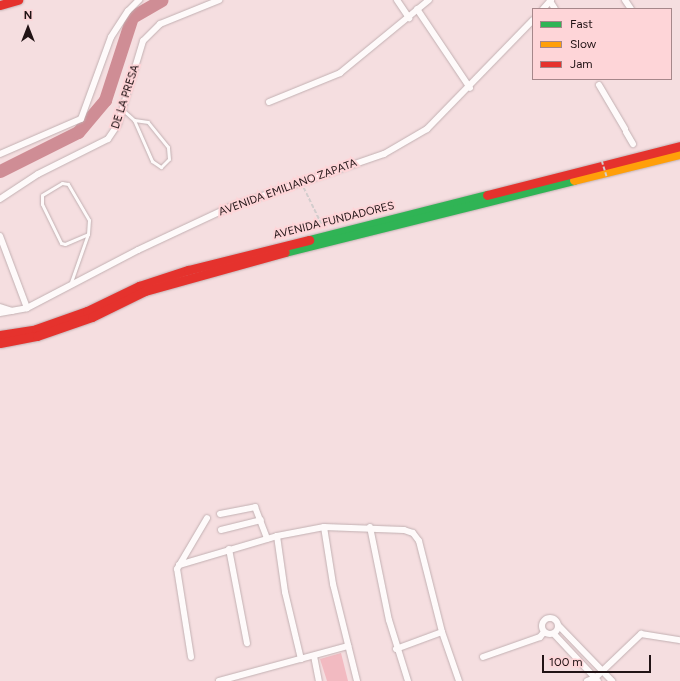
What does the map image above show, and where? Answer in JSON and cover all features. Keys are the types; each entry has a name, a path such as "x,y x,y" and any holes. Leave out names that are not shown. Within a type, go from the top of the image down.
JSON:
{"main road":[{"path":"0,5 18,0"},
{"name":"AVENIDA FUNDADORES","path":"0,335 36,329 87,311 139,286 188,270 680,146"},
{"name":"AVENIDA FUNDADORES","path":"0,343 78,322 145,291 226,268 680,154"}],"street":[{"path":"0,154 81,119 111,37 128,11 139,0"},
{"name":"DE LA PRESA","path":"0,199 38,174 108,139 116,129 144,41 149,34 160,24 219,0"},
{"path":"397,0 409,18"},
{"path":"269,102 340,73 409,18 417,8 429,0"},
{"path":"417,8 470,88"},
{"name":"AVENIDA EMILIANO ZAPATA","path":"0,314 27,308 70,287 138,250 223,211 390,150 427,129 470,88 532,21"},
{"path":"597,82 633,144"},
{"path":"0,236 27,308"},
{"path":"0,307 12,312"},
{"path":"220,514 250,506 257,510 267,539"},
{"path":"191,657 177,575 179,565 207,518"},
{"path":"221,530 261,520"},
{"path":"179,565 277,536 324,527 370,528 413,532 419,541 442,632 459,681"},
{"path":"324,527 348,646 357,681"},
{"path":"370,528 396,649 408,681"},
{"path":"277,536 285,592 302,659"},
{"path":"229,549 247,643"},
{"path":"544,632 542,624 547,618 556,620 558,625 612,681"},
{"path":"554,634 558,625"},
{"path":"396,649 442,632"},
{"path":"544,632 554,634 597,680"},
{"path":"483,657 540,637 544,632"},
{"path":"597,680 602,670 643,633 680,640"},
{"path":"218,681 348,646"},
{"path":"314,656 319,681"},
{"path":"587,681 597,680"}],"lane":[{"path":"123,110 134,120 147,153 161,167 169,159 168,147 148,122 134,120"},
{"path":"70,287 88,234 89,220 68,184 62,183 42,195 42,204 60,243 65,244 88,234"}],"path":[{"path":"602,161 606,177"},
{"path":"301,182 327,235"}],"shaded area":[{"path":"341,653 348,681 327,681 320,659"}],"waterway":[{"path":"0,171 78,132 105,100 132,17 162,0"}],"traffic: fast":[{"path":"285,252 574,180"},
{"path":"309,240 487,195"}],"traffic: slow":[{"path":"574,180 680,154"}],"traffic: jam":[{"path":"0,5 18,0"},
{"path":"487,195 680,146"},
{"path":"0,335 36,329 87,311 139,286 188,270 309,240"},
{"path":"0,343 37,336 92,317 145,291 285,252"}]}
